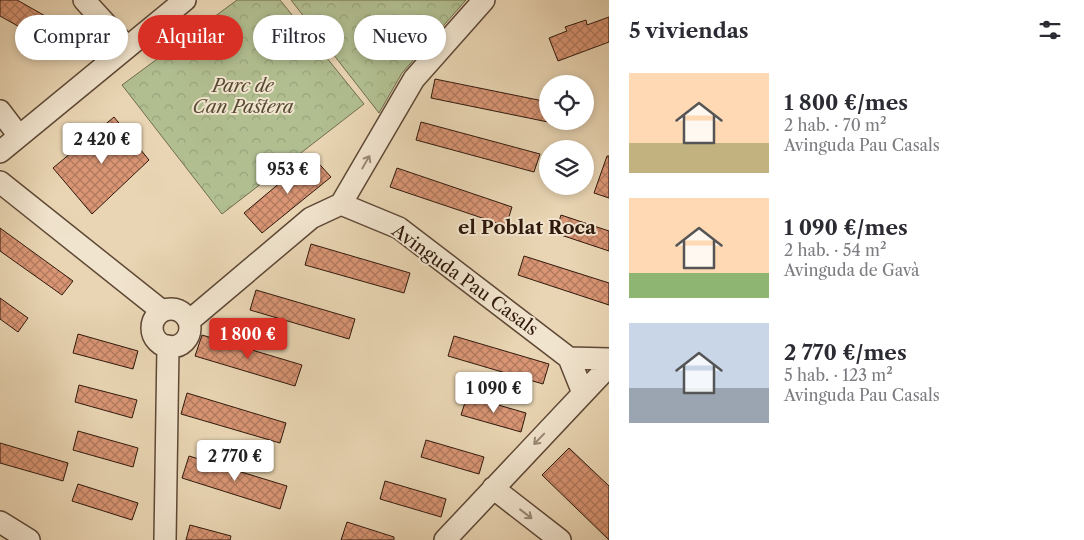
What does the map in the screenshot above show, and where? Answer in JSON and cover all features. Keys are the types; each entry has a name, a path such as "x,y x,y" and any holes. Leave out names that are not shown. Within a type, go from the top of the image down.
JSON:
{"street":[{"path":"84,0 98,15"},
{"path":"128,46 185,0"},
{"path":"189,321 311,218 341,204 414,79 484,0"},
{"path":"0,152 111,60"},
{"path":"0,111 19,136"},
{"path":"0,182 162,311"},
{"name":"Avinguda Pau Casals","path":"341,204 399,228 569,358"},
{"path":"171,308 185,315 189,321 190,329 185,341 175,346 168,346 157,341 152,329 153,321 162,311 171,308"},
{"path":"165,540 168,346"},
{"path":"583,393 569,358 609,359"},
{"path":"445,540 609,366"},
{"path":"492,488 560,540"},
{"path":"0,522 29,540"}],"green space":[{"name":"Parc de Can Pastera","path":"237,0 280,0 292,15 253,15 253,60 328,60 364,104 222,214 122,85 156,60 243,60 243,15 217,15"},
{"path":"291,0 466,0 446,23 446,15 354,15 354,60 413,60 402,73 379,113 338,60 344,60 344,15 303,15"}],"building":[{"path":"0,0 17,0 44,15 15,15 15,24 0,16"},
{"path":"609,17 609,42 558,61 549,38 567,31 565,27 586,20 587,25"},
{"path":"435,79 539,100 539,120 431,98"},
{"path":"114,117 149,160 92,214 53,168"},
{"path":"421,122 539,154 539,157 534,172 416,140"},
{"path":"312,156 331,177 262,233 244,213"},
{"path":"607,156 609,156 609,198 594,193"},
{"path":"397,168 512,207 506,226 390,187"},
{"path":"561,215 609,231 609,251 555,233"},
{"path":"0,228 73,281 62,295 0,251"},
{"path":"311,244 410,273 404,293 305,265"},
{"path":"524,256 609,283 609,305 518,275"},
{"path":"256,290 355,319 349,339 250,310"},
{"path":"0,298 28,318 18,332 0,319"},
{"path":"78,334 138,351 133,369 73,353"},
{"path":"202,335 302,365 295,386 195,356"},
{"path":"454,336 549,364 543,384 448,356"},
{"path":"79,385 137,400 132,418 75,402"},
{"path":"187,393 286,423 280,443 181,414"},
{"path":"467,396 526,413 521,432 461,415"},
{"path":"78,431 138,448 133,467 73,450"},
{"path":"426,440 484,457 479,474 421,457"},
{"path":"0,443 68,463 63,481 0,463"},
{"path":"569,448 609,486 609,540 542,475"},
{"path":"189,456 287,486 280,509 182,478"},
{"path":"385,481 446,499 441,517 380,499"},
{"path":"78,484 138,503 132,520 72,501"},
{"path":"347,522 394,537 394,540 341,540"},
{"path":"190,525 231,536 230,540 186,540"}],"district":[{"name":"el Poblat Roca","path":"527,227"}]}
